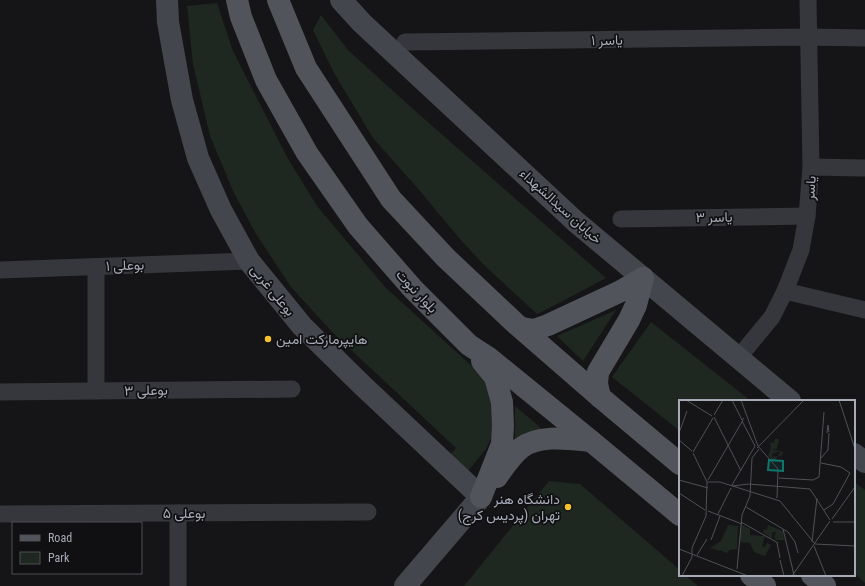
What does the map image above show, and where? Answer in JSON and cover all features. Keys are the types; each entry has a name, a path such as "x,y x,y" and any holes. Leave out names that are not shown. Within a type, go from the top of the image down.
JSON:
{"main road":[{"name":"بلوار نبوت","path":"237,0 241,17 266,80 307,153 358,226 413,289 469,345 489,358 592,441 679,514"},
{"path":"278,0 306,68 345,130 391,198 446,258 515,324 522,328 600,397 679,463"},
{"path":"522,328 534,330 548,325 622,291 643,278"},
{"path":"600,397 597,384 598,372 629,320 636,305 643,278"},
{"path":"469,345 495,377 502,402 502,444 481,497"},
{"path":"481,497 515,454 523,447 540,440 567,439 592,441"},
{"path":"753,576 765,586"},
{"path":"813,576 825,586"}],"street":[{"name":"بوعلی غربی","path":"167,0 168,22 182,100 198,158 221,210 249,261 302,326 362,385 481,497"},
{"name":"خیابان سیدالشهداء","path":"341,0 362,23 576,222 789,400"},
{"name":"یاسر","path":"739,357 772,317 785,291 801,250 808,216 811,167 808,0"},
{"name":"یاسر ۱","path":"405,42 808,37 865,38"},
{"path":"811,167 865,168"},
{"name":"یاسر ۳","path":"620,218 808,216"},
{"name":"بوعلی ۱","path":"0,270 249,261"},
{"path":"96,266 96,391"},
{"path":"785,291 865,310"},
{"name":"بوعلی ۳","path":"0,392 292,389"},
{"path":"405,586 481,497"},
{"name":"بوعلی ۵","path":"0,514 368,512"},
{"path":"178,514 178,586"}],"green space":[{"path":"217,3 233,51 287,157 317,206 385,287 487,380 495,407 495,430 486,449 468,471 460,462 449,456 456,448 333,333 291,287 256,234 234,193 210,136 193,64 187,6"},
{"path":"321,15 348,50 606,278 537,314 484,265 373,138 334,73 313,30"},
{"path":"616,310 583,361 557,336"},
{"path":"651,322 750,400 679,400 679,430 612,377"},
{"path":"515,406 541,428 515,446"},
{"name":"دانشگاه هنر تهران (پردیس کرج)","path":"549,481 580,484 679,569 679,576 686,576 698,586 464,586"},
{"path":"855,483 865,490 865,583 855,574"}],"place":[{"name":"هایپرمارکت امین","path":"268,339"},
{"name":"دانشگاه هنر تهران (پردیس کرج)","path":"568,507"}]}
